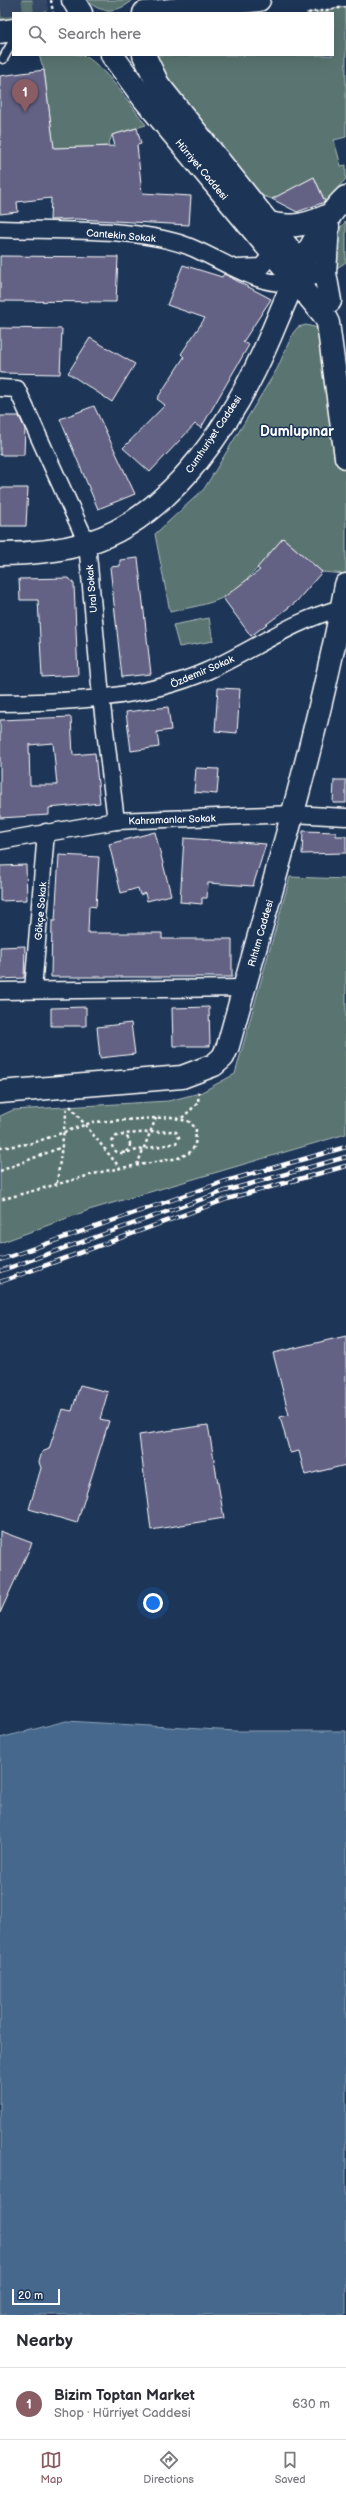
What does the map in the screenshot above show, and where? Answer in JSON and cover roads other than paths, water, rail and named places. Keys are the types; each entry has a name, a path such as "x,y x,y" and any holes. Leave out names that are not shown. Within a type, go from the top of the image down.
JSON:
{"main road":[{"path":"73,0 80,12"},
{"path":"144,12 150,0"},
{"path":"152,12 258,0"},
{"path":"0,32 12,30"},
{"name":"Hürriyet Caddesi","path":"113,56 144,99 292,277"},
{"name":"Hürriyet Caddesi","path":"144,56 158,84 269,223 292,277"},
{"path":"279,313 292,277 331,214 346,197"},
{"path":"269,223 280,226 297,226 316,221 331,214"},
{"path":"331,214 325,262 326,311 343,388 346,457"},
{"path":"292,277 326,311"},
{"path":"279,313 300,305 326,311"},
{"name":"Cumhuriyet Caddesi","path":"0,554 54,550 87,543 129,523 151,508 189,472 228,417 258,365 279,313"},
{"name":"Rıhtım Caddesi","path":"0,1092 160,1080 198,1073 214,1065 223,1057 297,814 344,610 346,585"},
{"name":"Rıhtım Caddesi","path":"0,1104 185,1089 199,1085 223,1070 235,1049 346,633"}],"street":[{"name":"Cantekin Sokak","path":"0,229 106,233 159,238 203,252 262,281 292,277"},
{"name":"Cantekin Sokak","path":"237,268 261,267 268,259 269,250"},
{"name":"Ural Sokak","path":"0,388 17,388 87,543 101,697 116,821"},
{"name":"Özdemir Sokak","path":"0,703 101,697 159,688 184,680 238,656 300,623 344,610"},
{"name":"Kahramanlar Sokak","path":"0,841 116,821 297,814 346,817"},
{"name":"Gökçe Sokak","path":"33,990 46,832"},
{"path":"0,991 244,988"}],"lane":[{"path":"1,58 12,42"}],"water":[{"path":"66,1721 235,1731 346,1731 346,2315 0,2315 0,1738"}],"tunnel":[{"path":"0,6 47,0"}],"railway":[{"path":"0,1260 223,1182 346,1147"},
{"path":"0,1271 225,1191 346,1157"},
{"path":"0,1282 227,1199 346,1166"}],"place":[{"name":"Bizim Toptan Market","path":"25,112"}],"district":[{"name":"Dumlupınar","path":"297,431"}]}
